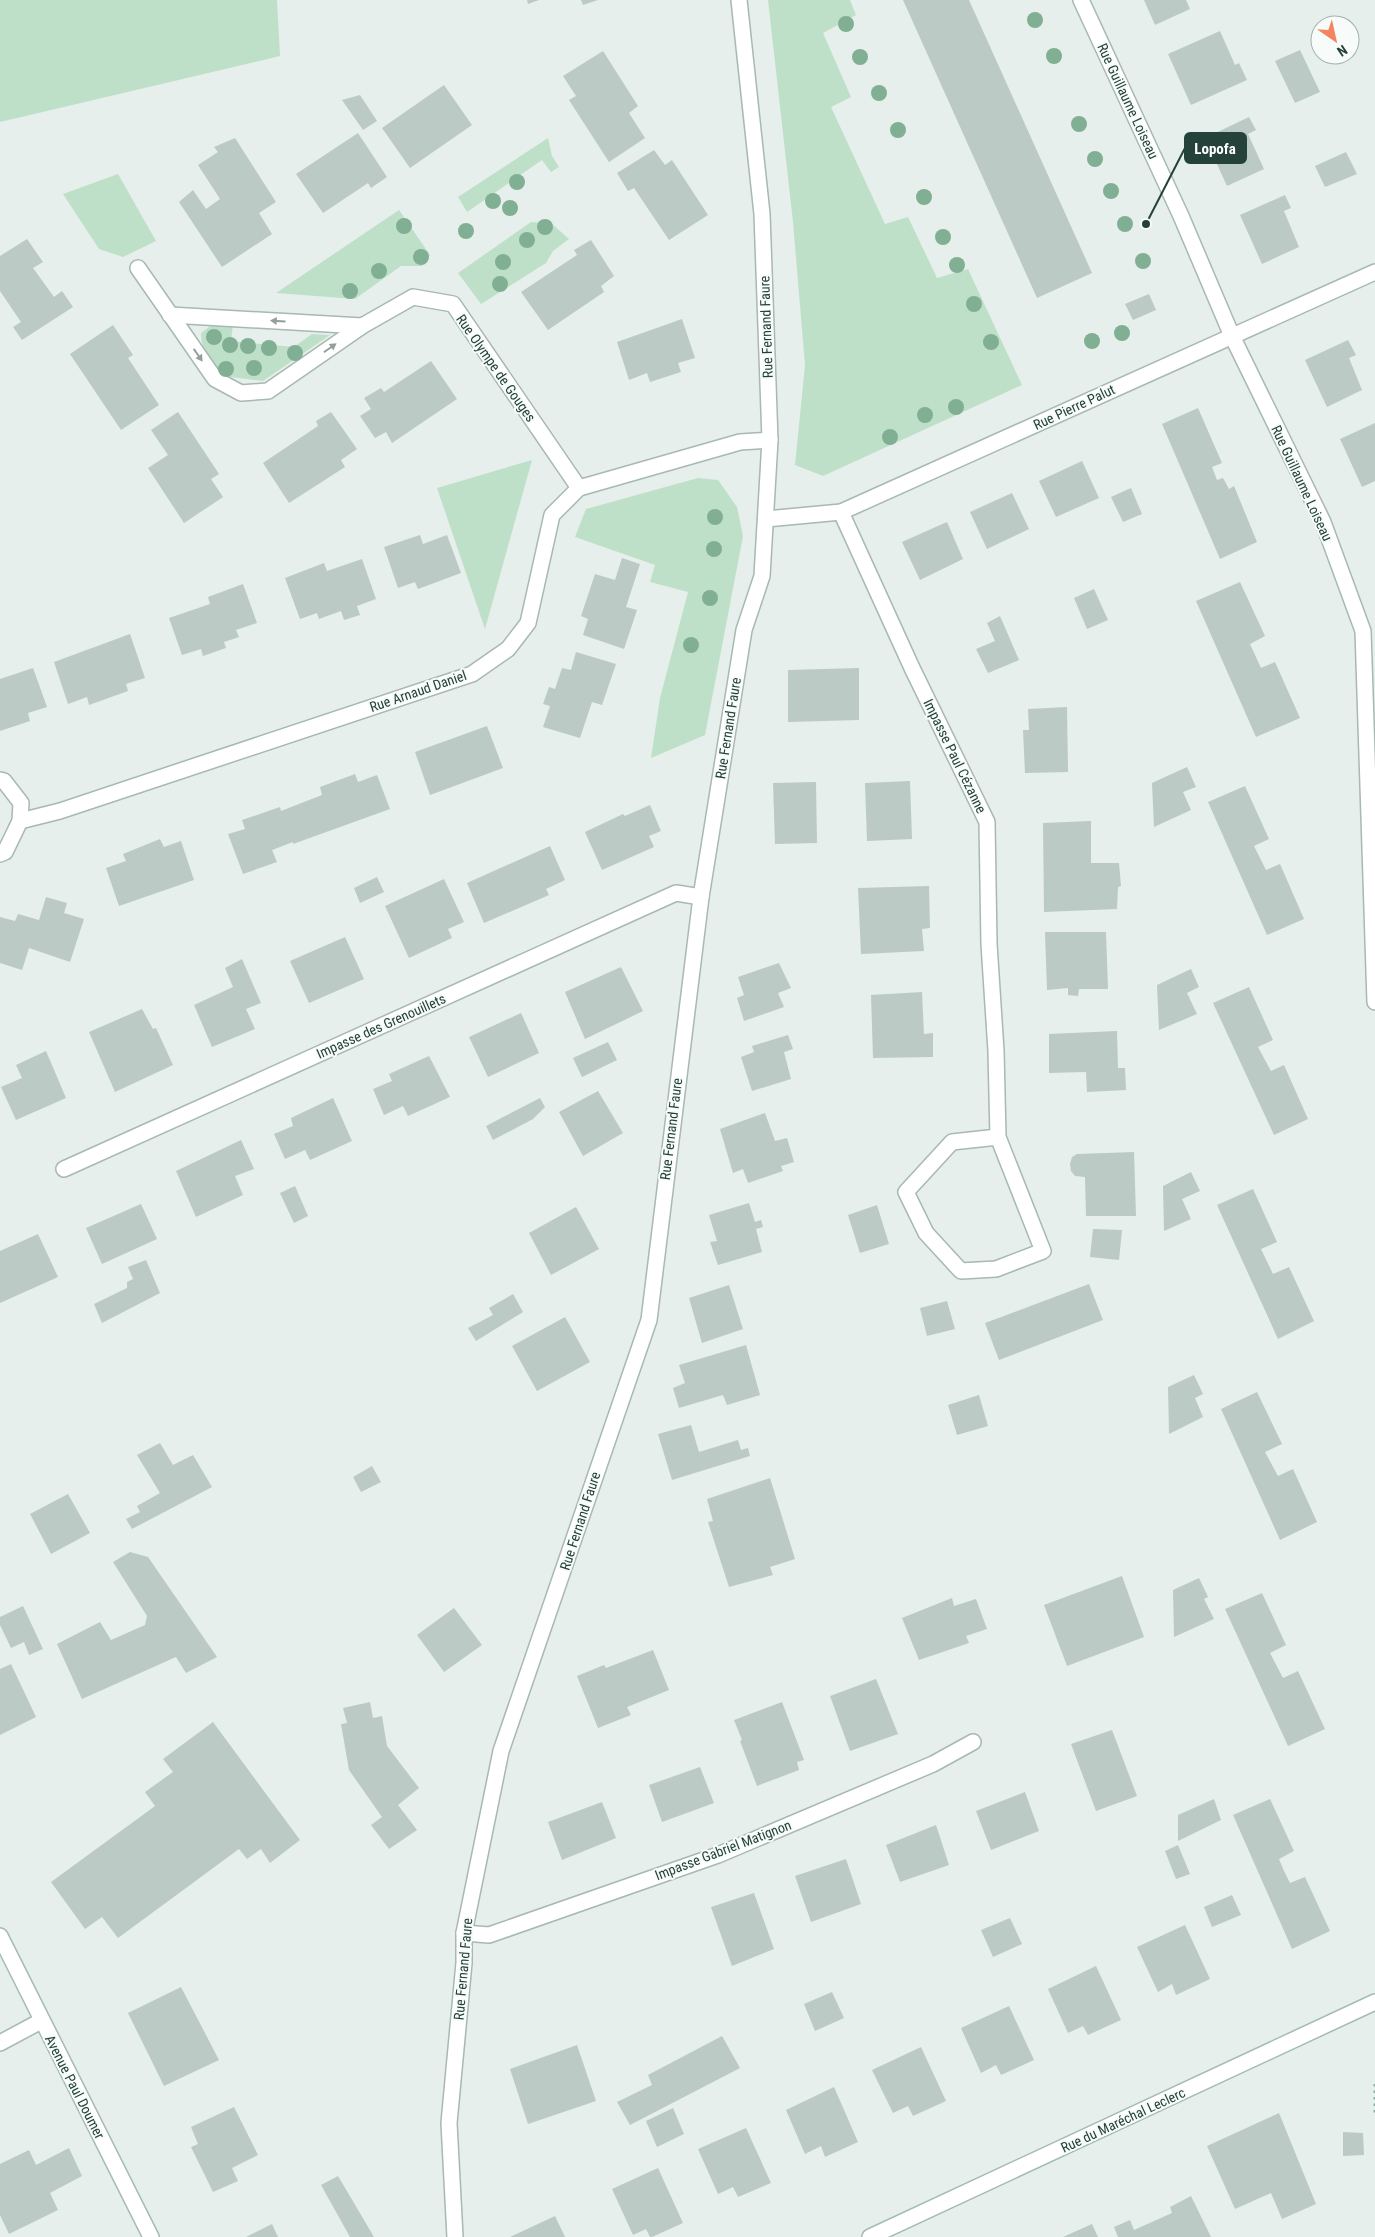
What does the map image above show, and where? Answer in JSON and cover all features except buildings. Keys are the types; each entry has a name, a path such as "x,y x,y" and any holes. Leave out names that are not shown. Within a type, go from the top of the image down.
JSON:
{"street":[{"name":"Rue Fernand Faure","path":"455,2237 449,2123 464,1963 464,1934 501,1752 649,1320 701,897 744,630 762,576 770,440 762,214 740,0"},
{"name":"Rue Guillaume Loiseau","path":"1081,0 1181,216 1232,336 1323,522 1363,631 1375,1002"},
{"name":"Rue Olympe de Gouges","path":"138,268 215,379 241,393 268,391 362,326 413,297 453,304 579,488"},
{"name":"Rue Pierre Palut","path":"766,519 841,512 1375,272"},
{"path":"170,315 362,326"},
{"name":"Rue Arnaud Daniel","path":"20,821 60,810 472,674 508,649 528,623 552,515 579,488 740,442 770,440"},
{"name":"Impasse Paul Cézanne","path":"841,512 912,668 987,822 989,944 996,1051 998,1138 1043,1251 996,1269 961,1271 926,1233 906,1192 952,1142 998,1138"},
{"path":"0,780 4,781 21,803 20,821 5,852 0,854"},
{"name":"Impasse des Grenouillets","path":"64,1169 676,893 701,897"},
{"name":"Impasse Gabriel Matignon","path":"464,1934 489,1935 718,1855 933,1764 973,1742"},
{"name":"Avenue Paul Doumer","path":"0,1936 151,2237"},
{"name":"Rue du Maréchal Leclerc","path":"870,2237 1375,2002"},
{"path":"0,2043 41,2021"}],"path":[{"path":"1375,2084 1375,2116"}],"green space":[{"path":"0,0 277,0 280,56 0,122"},
{"path":"768,0 850,0 856,15 823,33 851,97 831,107 885,224 908,217 937,278 968,269 1022,385 823,476 795,465 805,365 793,222"},
{"path":"548,138 552,156 559,167 551,172 542,160 467,212 458,197"},
{"path":"118,174 156,241 123,257 99,249 63,194"},
{"path":"399,210 430,255 422,266 401,266 355,299 276,293"},
{"path":"531,222 551,223 569,239 553,251 546,263 481,304 458,273"},
{"path":"214,323 233,324 231,341 294,347 312,334 330,335 263,381 223,376 208,356 201,339 201,333"},
{"path":"532,460 485,629 437,488"},
{"path":"698,478 718,480 737,507 743,536 705,735 651,758 660,698 688,592 650,582 655,565 575,537 586,509"}],"place":[{"name":"Lopofa","path":"1146,224"}]}
